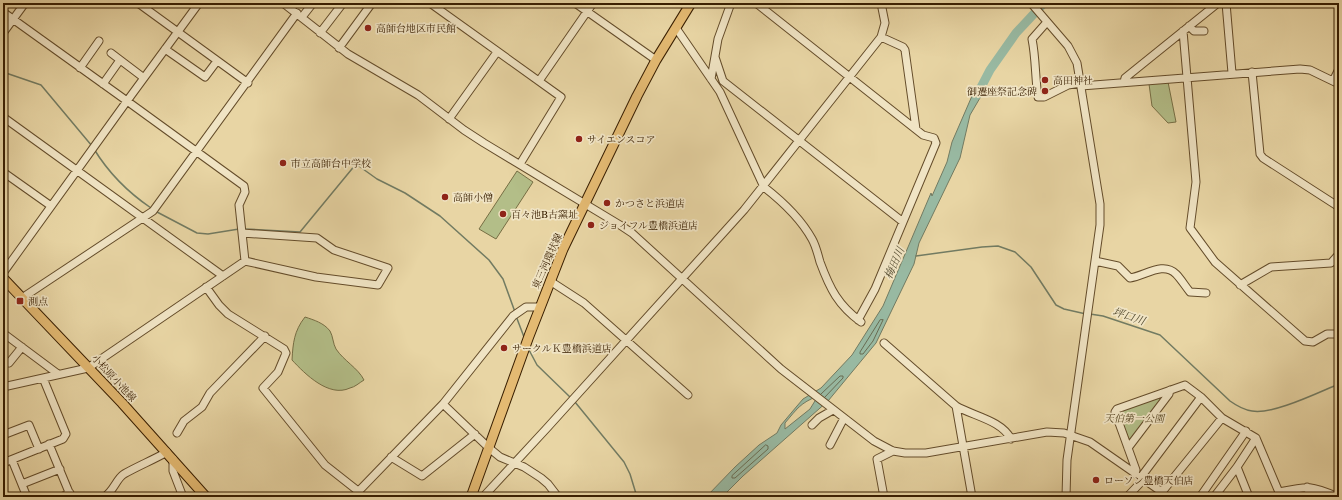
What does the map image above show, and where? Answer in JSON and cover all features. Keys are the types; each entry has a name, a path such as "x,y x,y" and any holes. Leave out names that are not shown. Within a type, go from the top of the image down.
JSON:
{"main road":[{"name":"東三河環状線","path":"471,497 528,336 550,281 656,60 691,3"},
{"name":"小松原小池線","path":"3,278 167,452 206,497"}],"street":[{"path":"3,33 25,3"},
{"path":"138,3 248,83"},
{"path":"3,272 94,145 199,3"},
{"path":"283,3 300,15 339,48 362,64 418,95 464,130 626,229 781,369 874,441 893,451 921,454 1047,432 1071,434 1090,442 1164,495 1222,418"},
{"path":"22,298 152,211 300,15 313,3"},
{"path":"320,33 342,3"},
{"path":"339,48 372,3"},
{"path":"430,3 561,97 520,164"},
{"path":"575,3 656,60"},
{"path":"539,81 586,11 593,3"},
{"path":"711,79 718,39 731,3"},
{"path":"676,28 711,79 730,112 764,187 776,196 802,225 813,240 831,291 840,305 859,321 875,289 936,143 934,138 923,135 756,3"},
{"path":"483,497 570,403 764,187 881,37 885,23 881,3"},
{"path":"1030,3 1068,46 1077,63 1100,204 1100,225 1071,434 1066,497"},
{"path":"1124,82 1125,78 1218,3"},
{"path":"1226,3 1232,73"},
{"path":"3,12 244,186 245,192 240,205 241,230 245,261"},
{"path":"1047,22 1032,39 1036,59 1034,74 1038,97 1044,97 1068,85 1300,69 1310,70 1336,83 1339,69"},
{"path":"1189,26 1194,31 1204,31"},
{"path":"1183,31 1196,182 1190,228 1215,262 1305,341 1313,342 1327,334 1339,334"},
{"path":"881,37 903,46 905,50 916,129"},
{"path":"80,68 99,41"},
{"path":"165,49 205,77 217,61"},
{"path":"449,119 497,52"},
{"path":"111,53 144,78"},
{"path":"715,57 720,75 724,81 902,222"},
{"path":"103,84 120,60"},
{"path":"1252,72 1260,154 1263,158 1339,207"},
{"path":"3,117 223,276"},
{"path":"3,172 51,206"},
{"path":"3,387 88,368 245,261 316,277 378,285 388,268 334,250 317,238 241,230"},
{"path":"1240,285 1271,267 1331,263 1339,254"},
{"path":"1095,261 1118,266 1130,278 1166,268 1177,275 1190,292 1206,293"},
{"path":"550,281 584,303 688,395"},
{"path":"206,287 219,305 228,314 284,349 286,353 278,372 263,388 324,465 358,491"},
{"path":"352,497 443,404 513,316 526,307 539,307"},
{"path":"3,333 58,374"},
{"path":"177,433 184,421 202,407 210,393 265,336"},
{"path":"884,343 956,406 967,413 995,424 1011,439"},
{"path":"9,363 22,347"},
{"path":"3,463 63,439 66,434 43,378"},
{"path":"1140,477 1115,412 1117,409 1185,385 1201,397 1222,418 1256,438 1280,494 1307,486 1315,487 1338,497"},
{"path":"1128,448 1169,394 1170,390"},
{"path":"1127,497 1140,477 1201,397"},
{"path":"443,404 500,457 524,467 548,484 558,497"},
{"path":"956,406 972,497"},
{"path":"812,426 820,418 833,410"},
{"path":"830,446 844,418"},
{"path":"3,436 29,425 39,449"},
{"path":"1200,497 1246,431"},
{"path":"391,457 422,476 475,434"},
{"path":"1217,496 1256,438"},
{"path":"49,444 70,495 61,497"},
{"path":"884,497 877,459 893,451"},
{"path":"104,497 111,493 123,474 148,463 167,452"},
{"path":"173,459 173,471 183,497"},
{"path":"12,460 27,497"},
{"path":"1237,467 1249,497"},
{"path":"22,484 60,469"},
{"path":"1307,486 1311,497"}],"green space":[{"path":"1168,82 1176,122 1168,123 1152,106 1149,84"},
{"path":"517,171 533,182 496,239 479,229"},
{"path":"305,317 319,322 328,328 336,349 364,380 352,387 342,390 334,390 311,378 292,360 298,327"},
{"name":"天伯第一公園","path":"1165,394 1130,442 1118,412"}],"water":[{"path":"980,83 987,86 970,115 960,158 919,243 914,264 876,343 828,401 743,476 722,497 706,497 759,445 777,433 781,425 803,399 821,388 852,355 883,306 931,193 932,196 947,162 952,142 975,89","holes":["818,396 810,409 785,429 785,423 796,410 807,401"]}],"waterway":[{"name":"梅田川","path":"977,95 990,70 1016,33 1044,3"},
{"path":"3,72 41,85 92,146"},
{"path":"94,149 120,182 151,208"},
{"path":"245,229 300,232 356,164 377,179 405,193 440,216 489,260 503,279 515,312"},
{"path":"157,212 197,233 208,234 239,229"},
{"name":"坪口川","path":"916,256 998,246 1015,252 1031,267 1056,305 1064,309 1086,314"},
{"name":"坪口川","path":"1090,314 1103,316 1160,335 1230,401 1246,410 1272,410 1339,384"},
{"path":"516,316 524,337"},
{"path":"528,348 537,365 571,398"},
{"path":"575,402 624,462 630,474 637,497"}],"place":[{"name":"高師台地区市民館","path":"368,28"},
{"name":"高田神社","path":"1045,80"},
{"name":"御遷座祭記念碑","path":"1045,91"},
{"name":"サイエンスコア","path":"579,139"},
{"name":"市立高師台中学校","path":"283,163"},
{"name":"高師小僧","path":"445,197"},
{"name":"かつさと浜道店","path":"607,203"},
{"name":"百々池B古窯址","path":"503,214"},
{"name":"ジョイフル豊橋浜道店","path":"591,225"},
{"name":"測点","path":"20,301"},
{"name":"サークルＫ豊橋浜道店","path":"504,348"},
{"name":"ローソン豊橋天伯店","path":"1096,480"}]}
